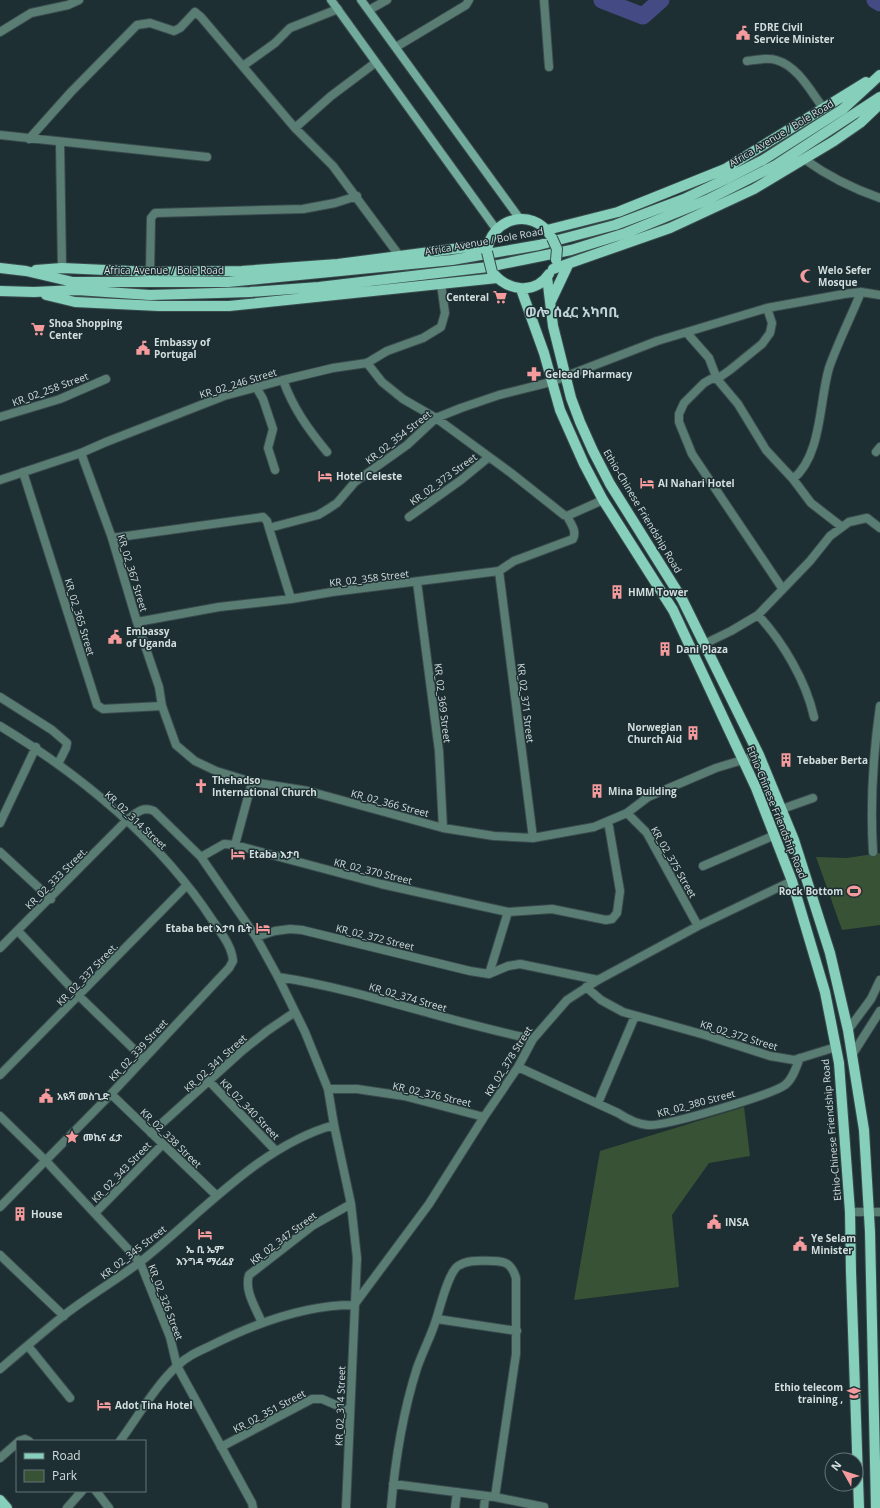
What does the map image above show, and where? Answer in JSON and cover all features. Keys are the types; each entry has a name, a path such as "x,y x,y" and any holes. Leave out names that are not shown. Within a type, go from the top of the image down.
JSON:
{"main road":[{"path":"331,0 375,63 496,228"},
{"path":"361,0 520,219"},
{"name":"Africa Avenue / Bole Road","path":"550,234 618,212 725,170 880,74"},
{"name":"Africa Avenue / Bole Road","path":"0,268 26,271 73,282 228,282 457,260 539,245 616,225 684,199 726,179 763,160 843,109 880,74"},
{"path":"0,290 34,292 77,290 150,295 319,287 488,267 570,250 626,233 719,194 776,165 880,97"},
{"path":"555,264 568,265 670,228 717,208 754,189 804,159 860,123 880,104"},
{"path":"520,219 536,223 550,234 557,249 555,264 542,283 521,289 509,286 495,275 487,250 496,228 505,222 520,219"},
{"name":"Africa Avenue / Bole Road","path":"26,271 62,268 150,272 289,269 476,246 487,250"},
{"path":"550,303 568,265"},
{"path":"480,280 495,275"},
{"name":"Ethio-Chinese Friendship Road","path":"547,277 552,325 571,398 593,451 610,484 682,599 759,754 794,840 830,953 848,1030 864,1130 869,1211 877,1430 876,1508"},
{"path":"34,292 75,302 159,306 229,306 480,280 492,281 518,295 527,304"},
{"name":"Ethio-Chinese Friendship Road","path":"521,289 544,353 560,410 584,464 603,500 673,610 744,760 792,881 825,992 839,1063 850,1212 859,1508"},
{"path":"0,1500 7,1508"}],"street":[{"path":"0,32 31,13 68,5 79,0"},
{"path":"369,10 386,0"},
{"path":"396,47 466,5 470,0"},
{"path":"544,0 549,67"},
{"path":"243,66 275,43 290,28 338,9"},
{"path":"29,139 137,25 143,23 154,24 174,31 180,28 195,12 201,17 295,128 334,166 398,254 401,255"},
{"path":"747,61 770,59 786,64 806,84 824,109"},
{"path":"295,128 331,96 375,63"},
{"path":"0,135 207,157"},
{"path":"60,142 62,268"},
{"path":"804,159 828,176 859,191 880,198"},
{"path":"150,272 151,218 155,213 303,209 335,203 357,196"},
{"name":"KR_02_246 Street","path":"0,480 81,453 203,403 283,380 333,368 367,363 387,351 423,338 441,327 445,314 441,284"},
{"path":"792,479 800,472 808,458 816,433 830,367 862,292"},
{"name":"KR_02_354 Street","path":"269,528 318,515 328,509 337,503 361,478 407,445 436,418 499,395 552,382 566,375 657,341 768,308 862,292 880,295"},
{"path":"768,308 772,323 770,333 762,344 717,378 711,379 704,383 684,403 679,414 679,422 692,454 782,588"},
{"path":"687,333 709,358 717,378 738,404 766,450 811,503 842,527"},
{"name":"KR_02_373 Street","path":"367,363 382,382 403,399 436,418 561,513 568,516"},
{"name":"KR_02_258 Street","path":"0,417 60,399 106,379"},
{"path":"283,380 290,400 301,419 327,452"},
{"path":"256,387 263,399 273,429 268,448 275,470"},
{"name":"KR_02_367 Street","path":"81,453 112,538 137,622 159,687 162,706 176,745"},
{"name":"KR_02_373 Street","path":"409,517 461,480 489,457"},
{"name":"KR_02_365 Street","path":"23,472 96,705 103,709 162,706"},
{"path":"568,516 603,500"},
{"name":"KR_02_358 Street","path":"137,622 220,608 346,590 499,571 514,561 573,539 575,534 568,516"},
{"path":"112,538 260,517 267,521 291,599"},
{"path":"704,644 731,631 758,615 810,560 830,536 849,522 867,518 880,528"},
{"name":"KR_02_371 Street","path":"499,571 533,838"},
{"name":"KR_02_369 Street","path":"417,582 439,751 443,828"},
{"path":"758,615 781,643 804,685 814,718"},
{"path":"0,697 52,730 67,743 58,764"},
{"path":"873,852 871,813 880,706"},
{"name":"KR_02_314 Street","path":"0,726 36,747 126,821 187,885 210,916 232,954"},
{"name":"KR_02_366 Street","path":"176,745 195,761 216,771 252,782 308,791 443,828 494,836 533,838 594,827 608,822 627,813 648,797 716,768 759,754"},
{"path":"0,823 36,747"},
{"path":"252,782 234,845 224,844 201,857 256,937 278,977 296,1012 328,1089"},
{"path":"782,809 813,798"},
{"name":"KR_02_333 Street.","path":"0,948 126,821 140,810 147,808 154,811 201,857"},
{"name":"KR_02_375 Street","path":"627,813 647,833 698,926"},
{"name":"KR_02_370 Street","path":"234,845 381,884 508,912 552,909 612,920 617,913 620,892 608,822"},
{"path":"703,866 775,835"},
{"path":"0,852 50,898"},
{"name":"KR_02_378 Street","path":"353,1305 429,1204 484,1117 518,1067 533,1039 567,1000 598,980 698,926 792,881"},
{"name":"KR_02_337 Street.","path":"0,1075 187,885"},
{"path":"489,974 508,912"},
{"name":"KR_02_372 Street","path":"256,937 275,931 290,929 302,930 489,974"},
{"path":"18,931 79,996 144,1059"},
{"name":"KR_02_339 Street","path":"0,1207 111,1094 230,968 233,961 232,954"},
{"path":"489,974 508,966 520,964 598,980"},
{"name":"KR_02_374 Street","path":"278,977 333,987 494,1031 533,1039"},
{"path":"848,1030 871,999 880,980"},
{"name":"KR_02_372 Street","path":"586,987 610,1007 635,1016 705,1035 770,1056 787,1060 800,1058 836,1047"},
{"path":"852,1054 880,1011"},
{"name":"KR_02_341 Street","path":"150,1133 267,1031 296,1012"},
{"path":"598,1103 635,1016"},
{"name":"KR_02_380 Street","path":"518,1067 598,1103 637,1123 649,1126 730,1105 785,1085 794,1073 800,1058"},
{"name":"KR_02_340 Street","path":"210,1082 276,1150"},
{"name":"KR_02_314 Street","path":"328,1089 351,1204 357,1258 353,1305 346,1508"},
{"name":"KR_02_376 Street","path":"328,1089 357,1089 404,1096 484,1117"},
{"name":"KR_02_338 Street","path":"111,1094 162,1145 217,1196"},
{"name":"KR_02_326 Street","path":"0,1116 46,1161 140,1262 170,1337 177,1366 252,1503 253,1508"},
{"name":"KR_02_345 Street","path":"0,1368 64,1316 140,1262 217,1196 276,1150 315,1130 334,1125"},
{"name":"KR_02_343 Street","path":"95,1213 162,1145"},
{"name":"KR_02_347 Street","path":"262,1323 249,1293 247,1283 249,1275 312,1226 351,1204"},
{"path":"850,1212 880,1212"},
{"path":"0,1255 64,1316"},
{"path":"391,1508 393,1484 409,1398 418,1367 446,1289 456,1267 469,1261 504,1261 513,1267 516,1278 516,1354 495,1497"},
{"path":"121,1440 177,1366 188,1358 216,1343 262,1323 315,1308 332,1305 353,1305"},
{"path":"436,1319 517,1331"},
{"path":"28,1346 70,1398"},
{"name":"KR_02_351 Street","path":"221,1447 312,1399 322,1399 350,1411"},
{"path":"0,1458 16,1444"},
{"path":"393,1484 484,1497 495,1497 544,1507"},
{"path":"67,1508 81,1492"},
{"path":"97,1492 109,1508"},
{"path":"455,1508 457,1492"},
{"path":"484,1497 484,1508"}],"green space":[{"name":"Rock Bottom","path":"880,853 880,925 842,930 816,857 847,858"},
{"path":"744,1107 750,1156 709,1163 672,1215 679,1287 574,1300 600,1151"}],"waterway":[{"path":"602,0 643,16 661,0"},
{"path":"875,0 880,3"}],"place":[{"name":"FDRE Civil Service Minister","path":"743,33"},
{"name":"Welo Sefer Mosque","path":"807,276"},
{"name":"Centeral","path":"500,297"},
{"name":"Shoa Shopping Center","path":"38,329"},
{"name":"Embassy of Portugal","path":"143,348"},
{"name":"Gelead Pharmacy","path":"534,374"},
{"name":"Hotel Celeste","path":"325,476"},
{"name":"Al Nahari Hotel","path":"647,483"},
{"name":"HMM Tower","path":"617,592"},
{"name":"Embassy of Uganda","path":"115,637"},
{"name":"Dani Plaza","path":"665,649"},
{"name":"Norwegian Church Aid","path":"693,733"},
{"name":"Tebaber Berta","path":"786,760"},
{"name":"Thehadso International Church","path":"201,786"},
{"name":"Mina Building","path":"597,791"},
{"name":"Etaba እታባ","path":"238,854"},
{"name":"Rock Bottom","path":"854,891"},
{"name":"Etaba bet እታባ ቤት","path":"263,928"},
{"name":"አዪሻ መስጊድ","path":"46,1096"},
{"name":"መኪና ፈታ","path":"72,1137"},
{"name":"House","path":"20,1214"},
{"name":"INSA","path":"714,1222"},
{"name":"ኤ ቢ ኤም እንግዳ ማረፊያ","path":"205,1234"},
{"name":"Ye Selam Minister","path":"800,1244"},
{"name":"Ethio telecom training ,","path":"854,1393"},
{"name":"Adot Tina Hotel","path":"104,1405"}],"district":[{"name":"ወሎ ሰፈር አካባቢ","path":"572,311"}]}
